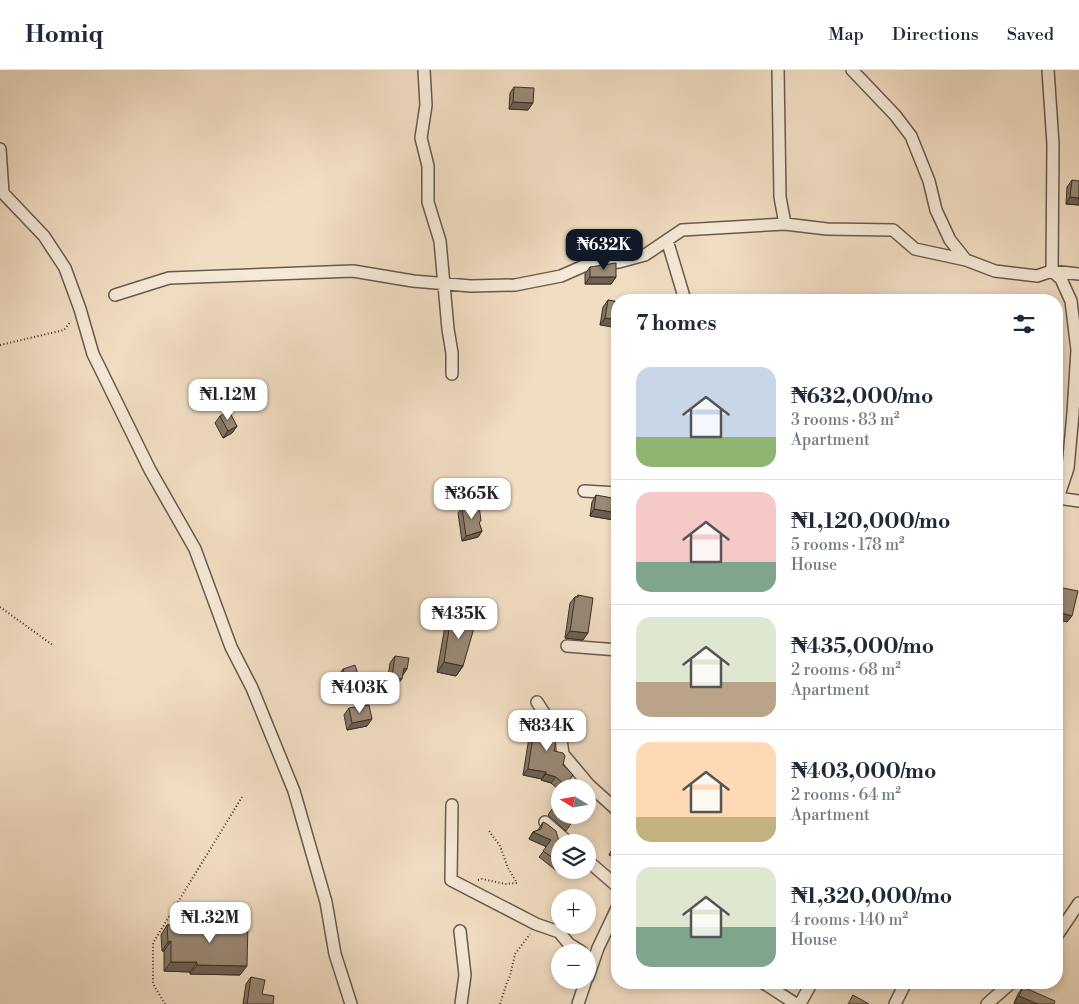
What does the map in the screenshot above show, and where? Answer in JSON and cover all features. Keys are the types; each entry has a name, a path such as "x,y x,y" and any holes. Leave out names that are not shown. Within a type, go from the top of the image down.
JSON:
{"street":[{"path":"424,70 426,105 421,138 428,166 428,202 440,240 443,284 452,353 452,374"},
{"path":"778,70 780,196 785,224"},
{"path":"852,70 865,75 911,136 929,181 936,210 950,240 966,260"},
{"path":"1048,70 1053,144 1052,270 1060,279 1071,301 1077,350 1068,468 1063,483"},
{"path":"0,149 2,190 44,236 65,268 80,309 93,354 150,470 194,549 231,647 252,688 294,792 326,902 335,954 351,1004"},
{"path":"115,295 169,278 353,271 443,284 471,286 515,285 561,276 586,265 619,262 645,255 682,230 785,224 827,229 893,230 915,249 966,260 995,271 1037,276 1052,270 1079,274"},
{"path":"667,240 683,294"},
{"path":"584,490 611,492"},
{"path":"1063,499 1079,501"},
{"path":"568,646 611,649"},
{"path":"537,702 561,738 563,754 589,785 611,805"},
{"path":"452,805 451,880 536,924 559,932 569,944"},
{"path":"545,822 559,834"},
{"path":"596,867 611,881"},
{"path":"1063,927 1079,903"},
{"path":"596,951 611,921"},
{"path":"460,931 465,975 461,1004"},
{"path":"578,1004 583,989"},
{"path":"773,989 796,1004"},
{"path":"800,1004 808,989"},
{"path":"895,1004 902,989"},
{"path":"987,1004 1004,989"}],"path":[{"path":"0,345 64,330 80,309"},
{"path":"0,607 54,646"},
{"path":"165,1004 152,984 153,943 242,797"},
{"path":"475,880 482,879 505,884 517,883 508,868 500,846 489,831"},
{"path":"500,1004 510,976 515,954 536,924"}],"building":[{"path":"514,87 534,88 533,103 513,102"},
{"path":"1072,180 1079,181 1079,198 1070,197"},
{"path":"616,263 616,277 590,277 590,267"},
{"path":"608,300 611,301 611,319 605,318"},
{"path":"229,411 237,426 228,431 220,416"},
{"path":"596,495 611,498 611,512 594,509"},
{"path":"479,505 481,521 479,522 482,531 466,536 462,508"},
{"path":"1063,588 1078,591 1072,616 1063,613"},
{"path":"578,595 593,598 588,633 570,631 575,597 578,597"},
{"path":"451,616 476,621 463,666 444,662"},
{"path":"395,656 409,658 407,669 404,668 402,679 392,677"},
{"path":"355,665 362,687 350,691 343,669"},
{"path":"369,705 372,719 352,723 349,708"},
{"path":"536,718 549,720 557,734 554,751 563,753 565,756 563,765 573,775 570,779 558,779 546,774 546,772 528,769"},
{"path":"543,822 556,831 557,834 551,834 551,840 533,832 541,829"},
{"path":"551,840 551,857 543,851"},
{"path":"223,923 248,923 247,966 197,965 197,962 171,962 171,941 168,942 167,925 223,925"},
{"path":"251,977 265,980 262,994 274,996 273,1004 247,1004"},
{"path":"1022,989 1028,989 1055,1001 1054,1004 1038,1004 1019,996"},
{"path":"853,995 869,1004 848,1004"}]}
